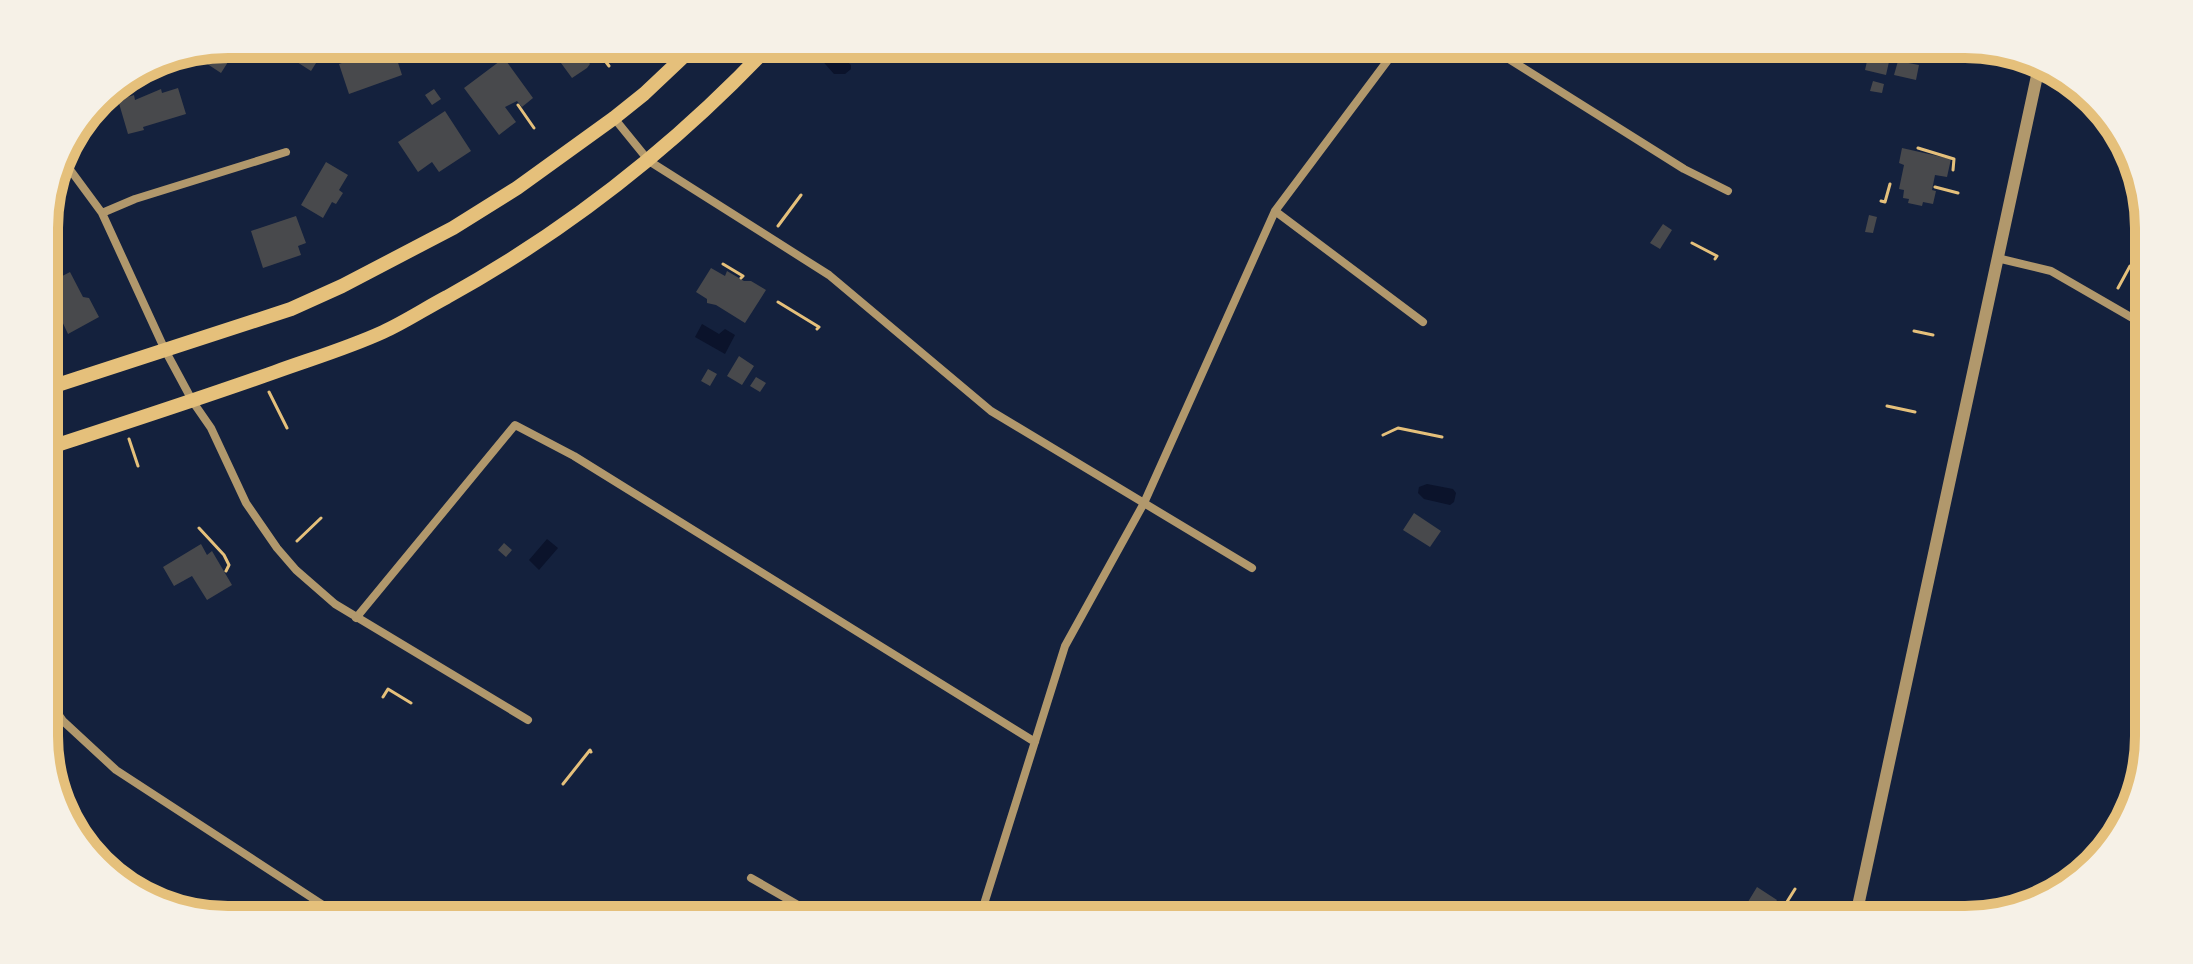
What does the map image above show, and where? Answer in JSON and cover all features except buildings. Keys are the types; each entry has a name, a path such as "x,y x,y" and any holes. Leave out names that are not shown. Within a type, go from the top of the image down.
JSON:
{"main road":[{"path":"58,385 247,325 342,286 453,228 614,118 682,58"},
{"path":"58,445 193,402 384,331 496,269 549,235 649,161 757,58"}],"street":[{"path":"983,906 1065,646 1144,503 1275,211 1390,58"},
{"path":"1507,58 1684,169 1728,191"},
{"path":"1858,906 2037,75"},
{"path":"614,118 649,161 829,275 991,411 1252,568"},
{"path":"102,213 135,199 286,152"},
{"path":"69,168 102,213 165,350 211,428 236,483 263,530 296,570 356,618 528,720"},
{"path":"1275,211 1423,322"},
{"path":"1997,258 2051,271 2135,319"},
{"path":"356,618 515,425 574,456 1035,742"},
{"path":"58,714 116,770 325,906"},
{"path":"751,878 800,906"}],"path":[{"path":"603,58 609,66"},
{"path":"518,105 534,128"},
{"path":"1918,148 1954,159 1953,170"},
{"path":"1881,201 1885,202 1890,184"},
{"path":"1935,187 1958,193"},
{"path":"778,226 801,195"},
{"path":"1692,243 1717,256 1715,259"},
{"path":"723,264 741,278"},
{"path":"2118,288 2130,266"},
{"path":"778,302 819,327 817,329"},
{"path":"1914,331 1933,335"},
{"path":"268,390 287,428"},
{"path":"1887,406 1915,412"},
{"path":"1383,435 1398,428 1442,437"},
{"path":"128,435 138,466"},
{"path":"297,541 321,518"},
{"path":"199,528 224,555 229,565 226,571"},
{"path":"383,697 388,689 411,703"},
{"path":"563,784 591,752"},
{"path":"1784,906 1795,889"}],"water":[{"path":"820,58 843,58 851,65 845,74 834,74"},
{"path":"702,324 719,334 725,329 735,335 725,354 695,337"},
{"path":"1427,484 1453,489 1456,493 1454,502 1450,505 1424,499 1418,493 1419,487"},
{"path":"547,539 558,548 539,570 529,560"}]}
